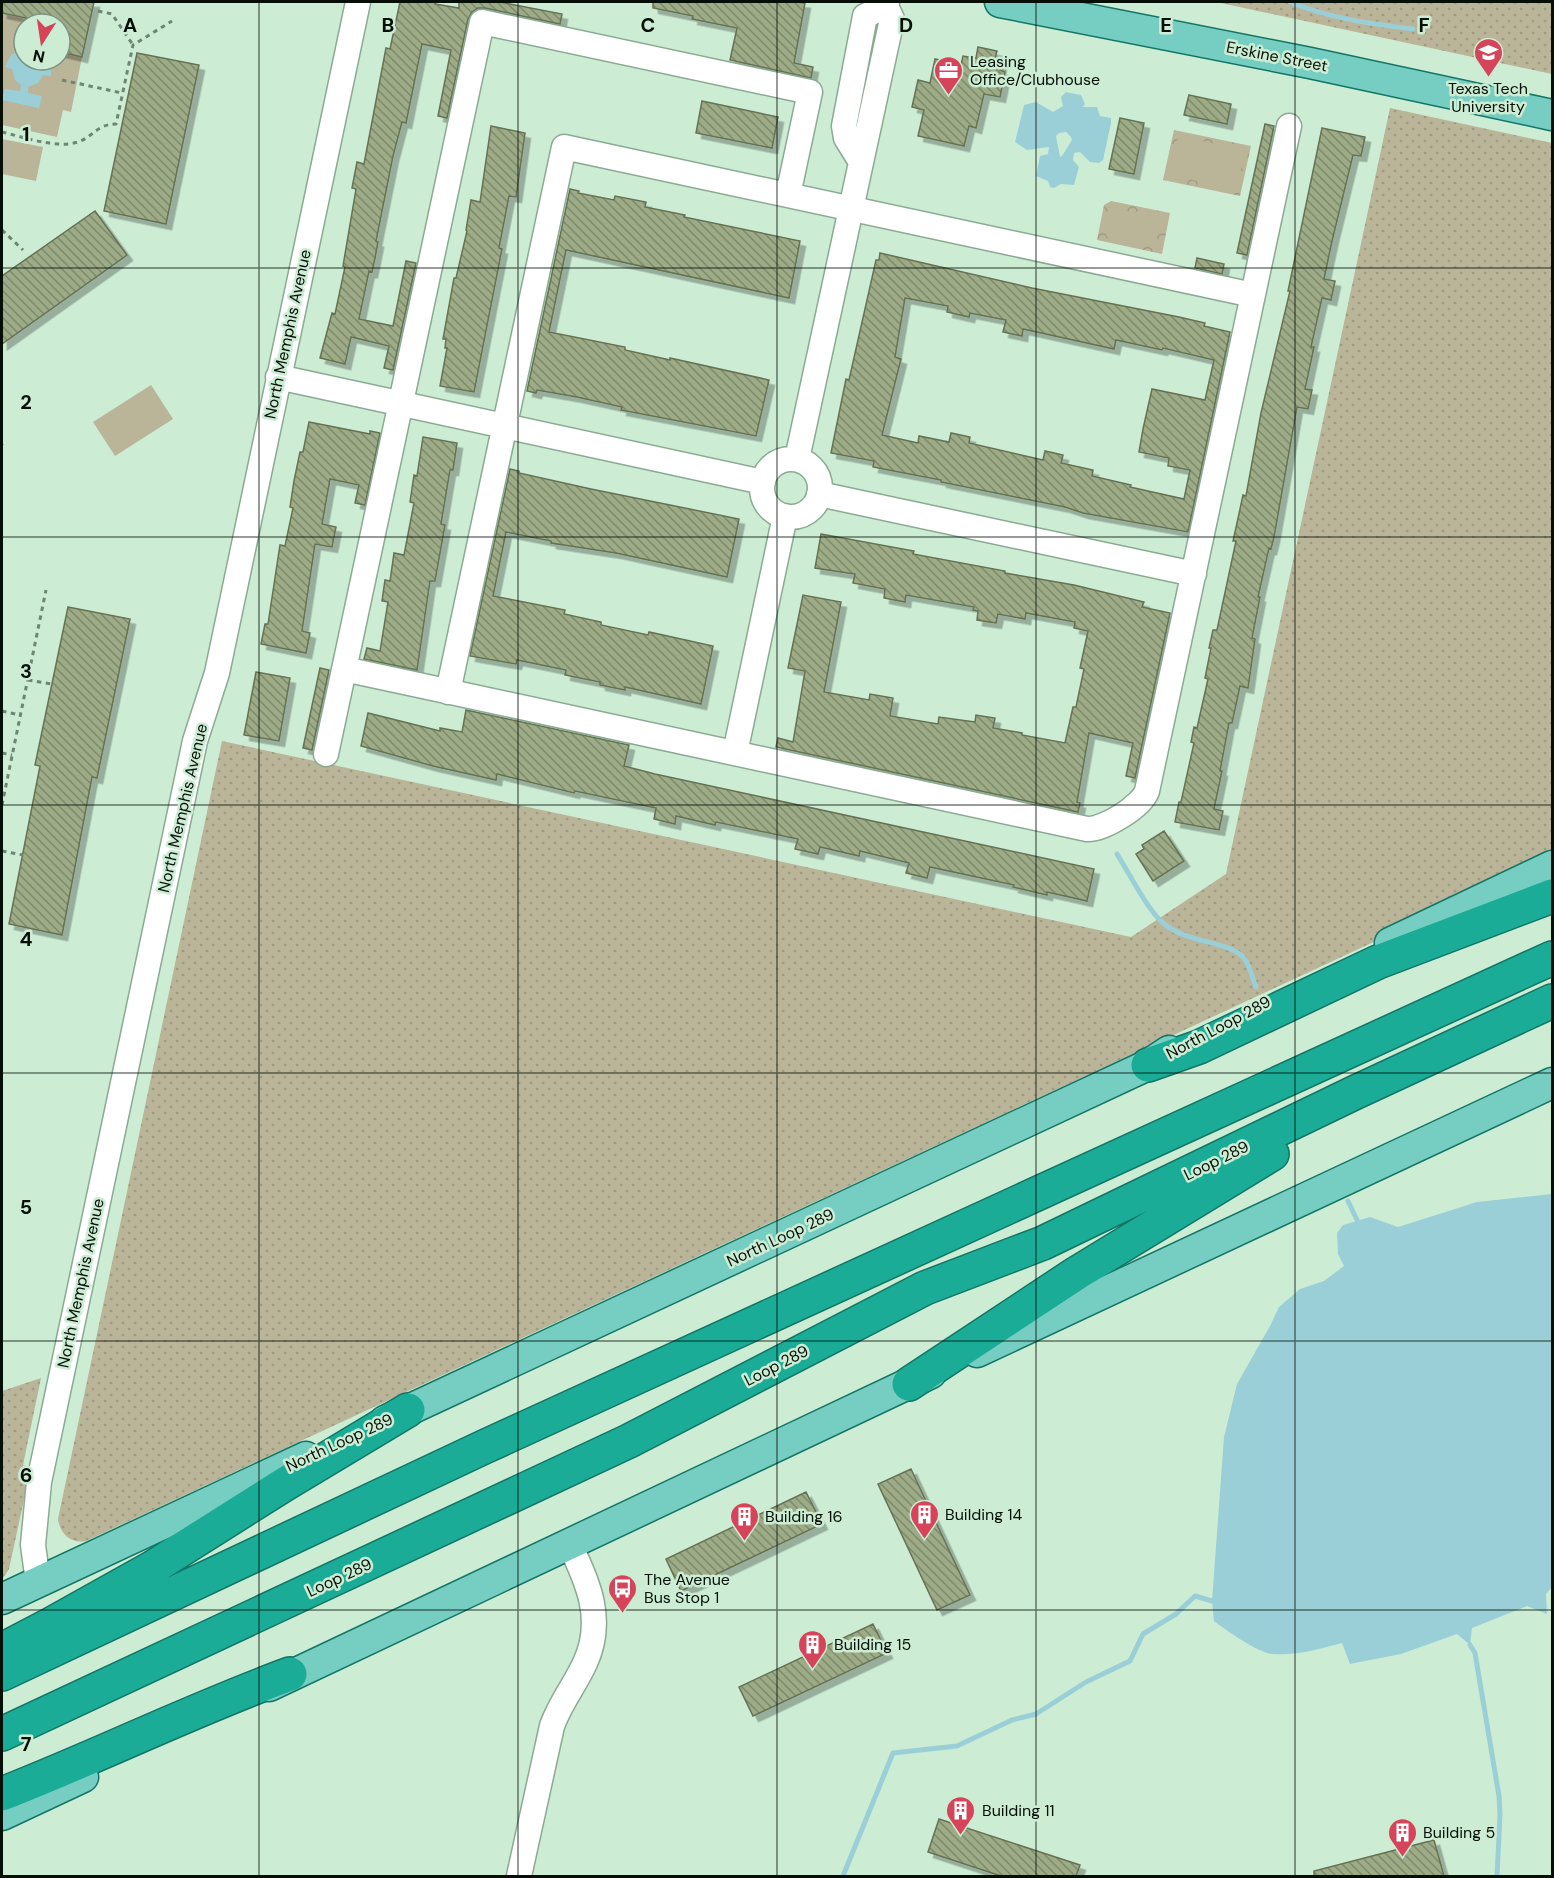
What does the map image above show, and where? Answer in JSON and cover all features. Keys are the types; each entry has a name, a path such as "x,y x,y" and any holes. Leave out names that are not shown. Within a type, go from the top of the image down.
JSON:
{"highway":[{"path":"1149,1065 1199,1047 1378,962 1552,896"},
{"path":"2,1674 484,1447 1552,958"},
{"name":"Loop 289","path":"2,1734 629,1441 925,1288 1043,1244 1356,1092 1552,1001"},
{"path":"909,1384 1077,1273 1286,1145 1552,1017"},
{"path":"2,1650 152,1568 408,1410"},
{"path":"2,1794 78,1764 221,1700 290,1674"}],"main road":[{"name":"Erskine Street","path":"1000,2 1310,63 1552,115"},
{"name":"North Loop 289","path":"2,1599 1149,1065 1194,1036 1552,866"},
{"path":"2,1815 223,1711 290,1674 1552,1083"}],"street":[{"name":"North Memphis Avenue","path":"38,1582 33,1545 39,1482 192,752 217,673 358,2"},
{"path":"797,459 892,19 886,4"},
{"path":"326,754 482,22 810,92 788,195"},
{"path":"344,669 1087,829 1103,827 1141,801 1147,792 1289,126"},
{"path":"448,692 564,147 1253,295"},
{"path":"278,377 763,482"},
{"path":"784,459 797,459 809,465 817,475 819,494 814,505 804,513 798,516 785,516 769,506 763,495 763,482 773,465 784,459"},
{"path":"819,494 1194,574"},
{"path":"735,753 785,516"},
{"path":"519,1876 550,1733 557,1713 585,1664 594,1625 594,1609 585,1576 569,1543"}],"path":[{"path":"98,11 112,14 133,45"},
{"path":"2,132 63,145 81,141 102,126 116,124 133,45 172,21"},
{"path":"62,80 122,93"},
{"path":"2,230 23,250"},
{"path":"2,805 46,590"},
{"path":"28,680 52,684"},
{"path":"2,711 20,715"},
{"path":"2,753 12,755"},
{"path":"2,851 23,855"}],"green space":[{"path":"1216,2 1552,2 1552,74"},
{"path":"2,13 12,16 12,72 72,72 72,55 82,57 71,112 63,110 57,137 2,125"},
{"path":"1390,108 1552,143 1552,859 86,1541 76,1541 67,1537 58,1519 222,741 1131,937 1226,874"},
{"path":"1174,130 1251,146 1240,196 1163,180"},
{"path":"1178,136 1245,150 1237,190 1169,175"},
{"path":"2,139 43,147 36,181 2,174"},
{"path":"1111,201 1170,213 1162,254 1097,240 1104,205"},
{"path":"1112,208 1161,218 1155,246 1106,236"},
{"path":"151,385 173,419 115,456 93,422"},
{"path":"41,1378 23,1465 31,1467 9,1569 2,1580 2,1391"}],"water":[{"path":"12,54 12,69 5,67"},
{"path":"13,72 51,72 51,76 43,75 38,83 28,87 28,93 42,96 39,108 2,100 5,89 20,91 21,85 15,80"},
{"path":"1066,92 1081,95 1085,104 1083,107 1097,107 1100,116 1111,118 1111,123 1103,160 1099,163 1090,162 1080,152 1074,153 1073,160 1079,167 1074,185 1061,184 1054,188 1050,187 1048,181 1036,176 1040,156 1048,154 1049,147 1027,150 1015,142 1024,105 1036,102 1053,112 1063,106 1061,97","holes":["1066,132 1072,140 1060,157 1056,136"]},
{"path":"1552,1194 1552,1587 1546,1594 1547,1614 1527,1606 1472,1628 1470,1645 1457,1634 1401,1654 1350,1664 1342,1643 1299,1653 1272,1654 1250,1645 1214,1621 1212,1601 1224,1437 1237,1384 1279,1307 1300,1289 1324,1281 1344,1266 1338,1254 1337,1233 1343,1225 1370,1217 1398,1227 1477,1202"}],"building":[{"path":"2,2 94,2 82,57 72,55 72,12 12,12 12,15 2,13"},
{"path":"400,2 436,2 435,4 459,8 459,2 500,2 562,14 560,24 485,8 478,8 472,12 468,19 447,118 438,116 451,50 422,44 406,123 402,122 393,156 376,241 378,242 375,258 372,272 369,271 359,319 393,326 406,261 416,263 393,370 384,368 389,346 351,337 345,364 320,358 332,313 335,314 345,267 343,266 356,189 352,188 357,162 364,164 386,48 390,49"},
{"path":"653,2 805,3 794,63 813,67 811,78 730,60 737,28 653,8"},
{"name":"Leasing Office/Clubhouse","path":"978,47 997,51 994,62 1001,63 1000,70 1005,72 1000,97 984,94 976,128 969,126 964,146 918,136 924,110 912,107 918,80 930,83 935,59 961,65 963,56 976,58"},
{"path":"137,53 199,65 166,224 104,211"},
{"path":"1189,95 1231,104 1227,124 1184,115"},
{"path":"702,101 778,117 772,148 696,133"},
{"path":"1120,118 1144,123 1134,174 1109,169"},
{"path":"1265,124 1274,126 1247,255 1237,253"},
{"path":"491,126 525,133 516,197 509,196 499,248 502,249 474,392 440,386 447,348 445,348 446,339 443,339 454,278 456,278 467,231 471,200 480,202"},
{"path":"1322,128 1365,137 1361,156 1353,155 1332,241 1324,279 1335,281 1331,300 1322,298 1311,347 1314,347 1305,389 1312,390 1308,409 1297,407 1274,537 1271,549 1269,548 1258,597 1260,597 1252,638 1255,639 1248,688 1240,686 1232,723 1229,723 1214,809 1223,811 1219,830 1175,822 1194,743 1191,742 1194,727 1197,728 1208,679 1205,678 1211,648 1209,648 1213,630 1217,630 1236,541 1233,541 1243,495 1246,496 1261,413 1290,291 1288,291"},
{"path":"570,189 579,191 578,193 614,200 615,196 646,202 645,207 685,215 684,217 800,241 789,298 566,250 549,332 769,380 756,436 621,410 622,407 577,397 537,390 536,393 527,391"},
{"path":"95,211 127,255 2,344 2,276"},
{"path":"880,253 1032,288 1179,317 1230,332 1188,532 1083,513 1065,507 873,467 874,461 831,453 846,379 849,380 876,260 879,260","holes":["905,298 948,306 947,312 969,317 970,313 1006,320 1003,332 1022,336 1023,329 1114,349 1116,340 1214,360 1205,400 1152,389 1143,429 1139,452 1169,458 1168,466 1190,470 1184,499 1092,476 1093,470 1061,463 1063,455 1045,451 1043,460 969,443 970,437 951,433 949,442 919,436 918,443 882,435 901,359 895,357"]},
{"path":"1197,258 1224,264 1222,274 1195,268"},
{"path":"309,422 370,434 370,431 380,433 365,505 355,503 359,485 330,479 322,524 336,527 332,547 315,544 302,631 310,633 306,653 261,644 265,624 268,624 280,545 285,546 293,508 290,507 294,481"},
{"path":"423,437 457,443 441,524 445,525 435,581 430,581 417,670 364,659 367,648 380,651 388,602 382,601 385,580 390,581 394,553 404,555 414,503 410,502 414,475 417,476"},
{"path":"510,469 591,489 739,519 727,577 616,553 551,543 551,541 506,532 493,596 565,610 564,614 601,622 601,625 648,635 649,632 713,646 701,704 625,687 625,690 600,685 600,682 565,675 566,670 517,660 516,664 470,656"},
{"path":"821,534 914,551 913,554 1005,571 1005,573 1074,585 1144,602 1142,607 1170,613 1135,778 1126,776 1133,743 1089,733 1077,802 1080,803 1078,812 776,747 778,738 793,742 805,671 788,668 803,595 841,602 824,692 869,700 870,694 893,698 890,716 938,724 939,717 975,722 976,715 995,718 993,728 1065,743 1073,707 1076,707 1084,669 1080,668 1088,631 1074,628 1075,622 1026,613 1025,619 998,614 996,623 977,620 978,611 973,610 974,607 906,595 905,602 884,598 885,589 853,583 855,574 815,568"},
{"path":"68,607 130,619 97,778 92,777 62,935 9,924 40,766 35,765"},
{"path":"320,668 329,670 312,750 303,748"},
{"path":"256,672 290,678 279,741 244,735"},
{"path":"466,710 629,745 624,766 655,774 1094,869 1087,901 1047,892 1047,895 1013,887 1014,885 930,867 927,878 906,873 909,863 860,851 859,856 820,847 818,854 795,849 798,839 676,816 675,824 654,819 656,808 575,791 574,793 497,774 496,780 433,766 361,746 368,713 440,731 440,728 462,732"},
{"path":"1164,831 1184,861 1153,881 1136,854 1144,849 1142,845"},
{"name":"Building 14","path":"911,1469 970,1595 937,1610 878,1484"},
{"name":"Building 16","path":"806,1492 822,1524 681,1591 666,1559"},
{"name":"Building 15","path":"873,1624 887,1653 753,1716 739,1687"},
{"name":"Building 11","path":"939,1819 1080,1865 1076,1876 1001,1876 928,1852"},
{"name":"Building 5","path":"1434,1840 1444,1876 1314,1876 1314,1871"}],"waterway":[{"path":"1290,2 1335,16 1413,29"},
{"path":"1117,854 1145,900 1163,923 1172,930 1236,952 1247,963 1256,987"},
{"path":"1348,1201 1357,1220"},
{"path":"843,1876 893,1753 957,1746 1012,1720 1036,1714 1086,1682 1130,1661 1143,1634 1176,1614 1195,1596 1212,1601"},
{"path":"1470,1645 1475,1653 1499,1796 1497,1876"}],"place":[{"name":"Texas Tech University","path":"1488,78"},
{"name":"Leasing Office/Clubhouse","path":"949,96"},
{"name":"Building 14","path":"924,1540"},
{"name":"Building 16","path":"744,1542"},
{"name":"The Avenue Bus Stop 1","path":"623,1614"},
{"name":"Building 15","path":"813,1670"},
{"name":"Building 11","path":"961,1836"},
{"name":"Building 5","path":"1402,1858"}]}
